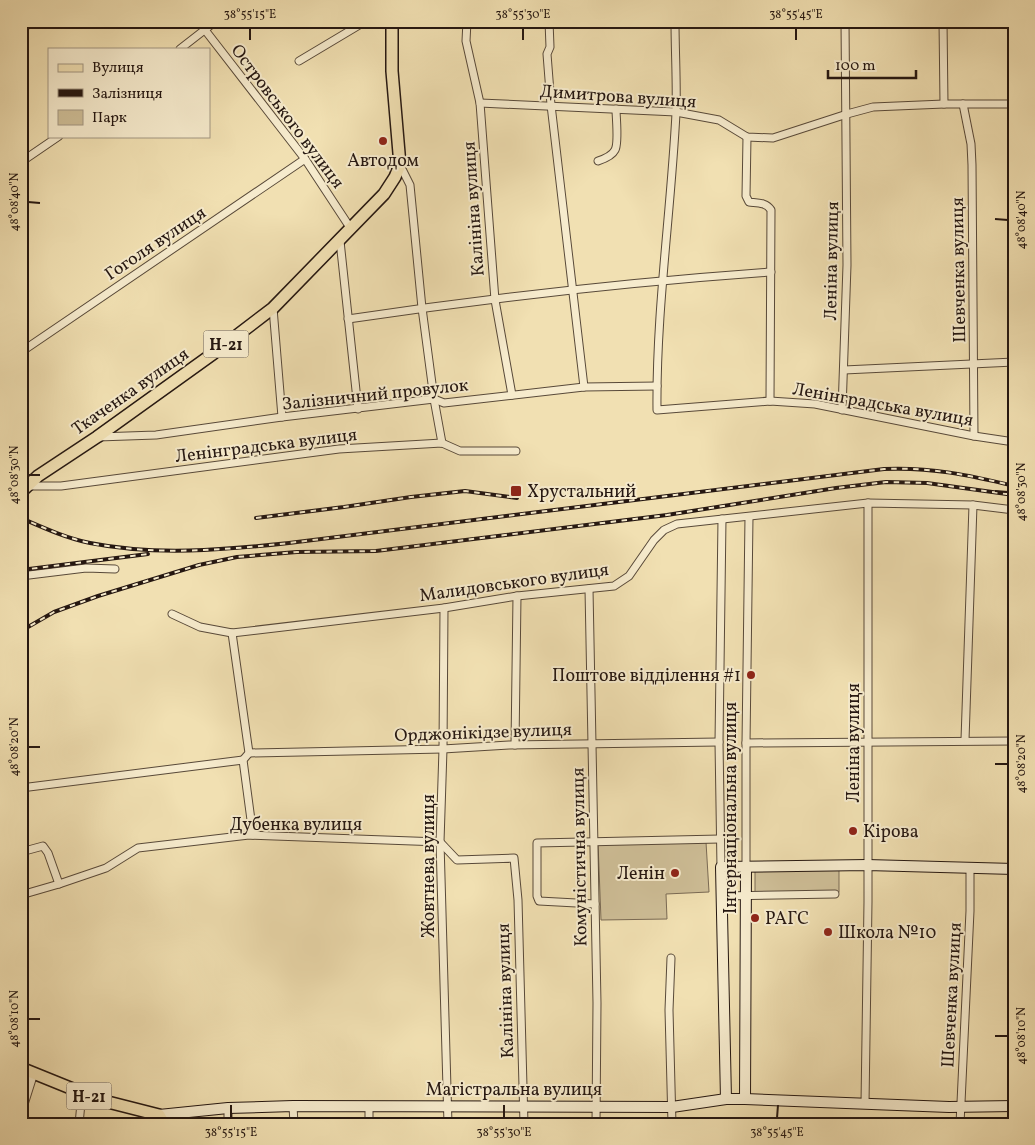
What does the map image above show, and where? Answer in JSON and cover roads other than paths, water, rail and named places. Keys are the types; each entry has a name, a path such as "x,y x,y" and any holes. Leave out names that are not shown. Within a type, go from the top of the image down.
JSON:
{"main road":[{"path":"392,21 392,71 400,165"},
{"name":"Ткаченка вулиця","path":"23,486 97,437 273,308 384,194 395,178 400,165"},
{"name":"Магістральна вулиця","path":"21,1068 100,1100 162,1120"}],"street":[{"path":"21,30 33,21"},
{"path":"204,21 205,30"},
{"path":"181,48 216,21"},
{"path":"299,62 366,21"},
{"name":"Калініна вулиця","path":"467,21 466,41 480,103 495,300 512,394"},
{"path":"550,21 550,47 548,54 552,105 584,387"},
{"path":"657,386 676,112 675,21"},
{"name":"Леніна вулиця","path":"842,410 847,265 845,21"},
{"path":"942,21 944,104"},
{"name":"Островського вулиця","path":"205,30 305,159 351,229"},
{"name":"Димитрова вулиця","path":"480,103 676,112 719,120 747,137 773,138 873,107 1014,104"},
{"name":"Шевченка вулиця","path":"963,104 971,144 972,165 974,436"},
{"path":"598,162 615,150 617,144 616,109"},
{"path":"747,137 746,196 749,202 762,203 769,206 772,210 770,401"},
{"path":"21,162 56,138"},
{"name":"Гоголя вулиця","path":"21,352 305,159"},
{"path":"400,165 410,186 422,308 442,443"},
{"path":"340,241 358,409"},
{"path":"348,319 572,289 771,272"},
{"path":"273,308 282,417"},
{"path":"844,370 1014,362"},
{"name":"Ленінградська вулиця","path":"657,386 657,410 770,401 816,404 974,436 1014,442"},
{"name":"Залізничний провулок","path":"97,437 156,436 282,417 434,399 444,403 584,387 657,386"},
{"name":"Ленінградська вулиця","path":"23,486 61,486 339,449 442,443 460,451 516,451"},
{"name":"Леніна вулиця","path":"865,1104 868,503"},
{"name":"Малидовського вулиця","path":"172,614 200,627 232,632 444,608 516,596 614,586 629,576 654,540 664,530 677,524 868,503 973,505 1014,510"},
{"path":"965,740 973,505"},
{"name":"Інтернаціональна вулиця","path":"745,1099 749,517"},
{"name":"Інтернаціональна вулиця","path":"722,520 719,742 726,1099"},
{"path":"21,576 86,568 114,569"},
{"name":"Комуністична вулиця","path":"589,589 597,1003 596,1124"},
{"path":"515,745 516,596"},
{"name":"Жовтнева вулиця","path":"444,608 444,749 440,842 448,1124"},
{"path":"21,788 243,760 249,753 232,632"},
{"path":"746,744 965,740 1014,741"},
{"name":"Орджонікідзе вулиця","path":"249,753 444,749 591,743 719,742"},
{"path":"243,760 252,835"},
{"name":"Дубенка вулиця","path":"21,895 106,868 138,848 252,835 440,842"},
{"path":"595,904 541,902 537,896 536,843 594,840 720,839"},
{"name":"Калініна вулиця","path":"440,842 457,860 514,858 518,900 524,1124"},
{"path":"21,852 43,846 48,853 59,884"},
{"path":"722,867 867,865 1014,869"},
{"name":"Шевченка вулиця","path":"960,1124 970,911 970,868"},
{"path":"722,896 834,894"},
{"path":"671,958 669,1010 672,1124"},
{"path":"21,1114 34,1073"},
{"path":"79,1124 82,1093"},
{"name":"Магістральна вулиця","path":"162,1120 228,1108 293,1106 672,1107 726,1099 745,1099 960,1107 1014,1106"},
{"path":"293,1106 294,1124"},
{"path":"369,1106 369,1124"},
{"path":"228,1108 228,1124"}],"railway":[{"path":"21,518 81,541 115,547 164,551 240,548 289,543 884,469 918,469 950,473 1014,486"},
{"path":"21,631 54,612 98,596 199,565 237,557 297,552 376,551 667,515 836,488 886,482 927,483 1014,495"},
{"path":"256,518 465,491 517,498"},
{"path":"21,570 148,554"}],"place":[{"name":"Автодом","path":"383,141"},
{"name":"Хрустальний","path":"516,491"},
{"name":"Поштове відділення #1","path":"751,675"},
{"name":"Кірова","path":"853,831"},
{"name":"Ленін","path":"675,873"},
{"name":"РАГС","path":"755,918"},
{"name":"Школа №10","path":"828,932"}]}
